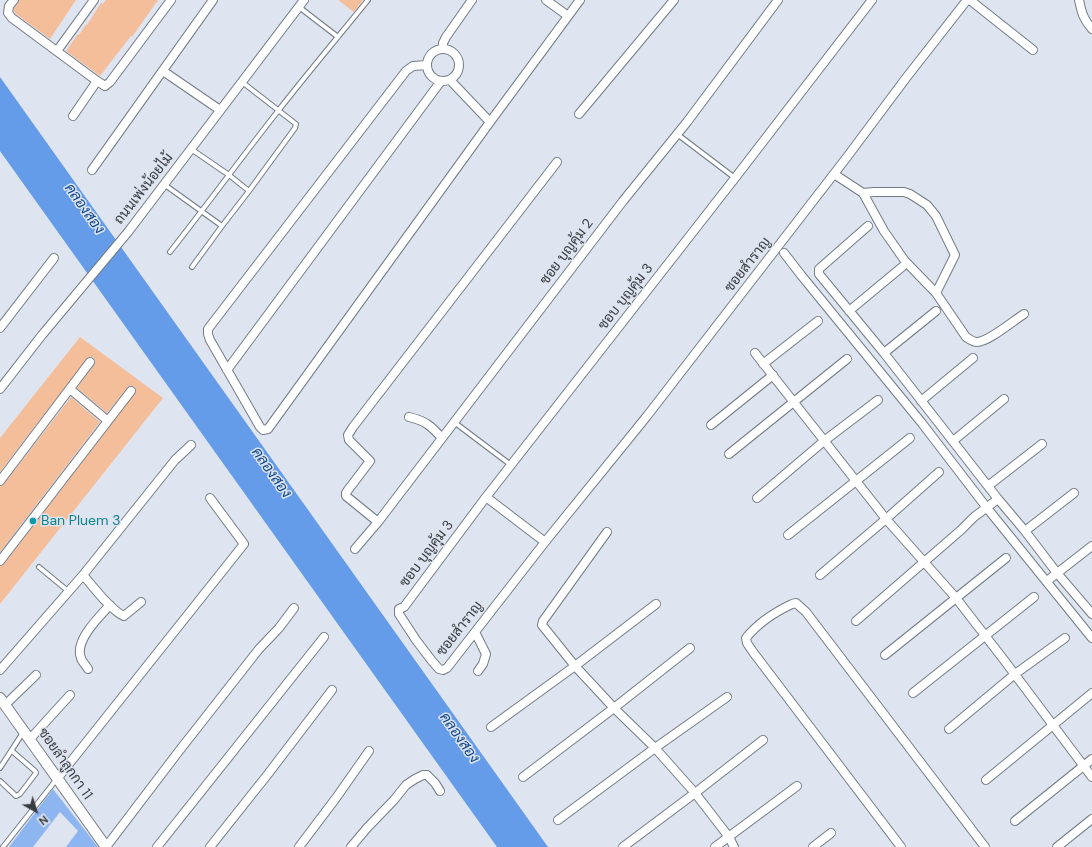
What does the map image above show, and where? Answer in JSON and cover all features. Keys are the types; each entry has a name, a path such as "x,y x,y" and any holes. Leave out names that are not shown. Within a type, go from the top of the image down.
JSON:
{"street":[{"path":"14,0 9,6 8,13 12,18 105,86 171,0"},
{"path":"57,51 94,0"},
{"path":"92,170 213,0"},
{"path":"443,49 443,43 446,37 472,0"},
{"path":"546,0 568,16"},
{"path":"427,65 413,66 406,71 208,329 210,340 263,430 268,429 580,0"},
{"path":"579,114 674,0"},
{"name":"ซอย บุญคุ้ม 2","path":"354,550 378,522 623,201 677,134 778,0"},
{"name":"ซอบ บุญคุ้ม 3","path":"399,609 404,607 486,497 872,0"},
{"name":"ซอยสำราญ","path":"399,609 399,614 416,640 439,669 443,670 447,668 545,542 647,416 966,0"},
{"path":"970,0 1033,50"},
{"path":"1079,0 1082,15 1092,30"},
{"name":"ถนนเพ่งน้อยไม้","path":"0,389 42,335 128,232 302,3"},
{"path":"443,49 452,51 456,55 459,67 454,77 450,80 441,81 432,77 429,73 427,65 432,52 443,49"},
{"path":"163,71 220,110"},
{"path":"450,80 490,122"},
{"path":"73,116 97,81"},
{"path":"227,370 441,81"},
{"path":"378,522 346,496 348,490 370,461 349,440 348,435 557,162"},
{"path":"834,174 863,193 888,237 905,261 936,293 966,337 972,342 985,341 1024,314"},
{"path":"863,193 904,192 910,194 927,205 936,216 955,255 936,293"},
{"path":"868,226 819,269 819,274 884,353 1057,573 1092,614"},
{"path":"784,253 921,422 1092,638"},
{"path":"0,328 54,258"},
{"path":"849,311 902,267"},
{"path":"884,353 936,311"},
{"path":"763,364 818,321"},
{"path":"755,353 886,519 956,598 1054,725 1092,777"},
{"path":"921,401 973,358"},
{"path":"729,454 847,359"},
{"path":"0,481 90,362"},
{"path":"711,425 773,375"},
{"path":"70,390 108,421"},
{"path":"0,561 131,391"},
{"path":"953,441 1004,399"},
{"path":"757,498 824,441 878,400"},
{"path":"409,417 425,422 442,438"},
{"path":"788,535 910,438"},
{"path":"988,486 1042,444"},
{"path":"0,670 68,592 175,460 191,445"},
{"path":"820,574 939,472"},
{"path":"1025,531 1074,493"},
{"path":"486,497 545,542"},
{"path":"57,779 244,544 210,498"},
{"path":"856,621 974,517 998,499"},
{"path":"607,532 543,621 542,625 575,666 614,708 655,748 695,793 729,837 734,847"},
{"path":"1047,581 1092,546"},
{"path":"885,655 1006,558"},
{"path":"82,575 110,605 124,616 141,602"},
{"path":"913,693 1034,597"},
{"path":"901,847 747,643 746,638 753,629 792,604 796,603 806,612 985,847"},
{"path":"491,727 575,666 656,604"},
{"path":"88,668 81,658 80,649 83,639 96,620 110,605"},
{"path":"106,847 259,649 279,628 294,608"},
{"path":"475,632 486,654 483,664 478,671"},
{"path":"157,847 324,637"},
{"path":"949,729 1015,674 1064,638"},
{"path":"523,777 690,648"},
{"path":"2,701 36,675"},
{"path":"210,847 332,690"},
{"path":"986,780 1092,693"},
{"path":"27,735 70,695"},
{"path":"558,820 727,697"},
{"name":"ซอยลำลูกกา 11","path":"2,701 106,847"},
{"path":"622,847 763,740"},
{"path":"299,847 369,751"},
{"path":"1015,821 1092,759"},
{"path":"351,847 406,785 422,775 427,775 440,791"},
{"path":"715,847 797,786"},
{"path":"1057,847 1092,819"},
{"path":"812,847 831,833"}],"lane":[{"path":"170,252 278,110 368,0"},
{"path":"302,3 338,37"},
{"path":"192,267 296,126 296,124 242,82"},
{"path":"677,134 735,178"},
{"path":"191,149 229,175 249,191"},
{"path":"164,185 222,226"},
{"path":"454,422 511,465"},
{"path":"39,567 68,592"},
{"path":"0,768 12,751 27,735"},
{"path":"0,781 16,796 20,794 36,773 12,751"},
{"path":"3,847 57,779"}],"shaded area":[{"path":"53,789 98,847 66,847 78,831 60,812 33,847 9,847"}],"water":[{"name":"คลองสอง","path":"0,77 548,847 497,847 0,151"}],"building":[{"path":"19,0 76,0 50,39 16,14 14,8 18,4"},
{"path":"106,0 158,0 132,37 131,36 100,76 66,51 86,24 87,25 101,3 103,4"},
{"path":"338,0 363,0 354,12"},
{"path":"80,337 163,398 0,604 0,566 4,564 136,392 135,387 129,386 107,413 77,388 95,363 93,357 88,357 0,472 0,438"},
{"path":"71,397 100,422 0,552 0,486 4,484"}],"place":[{"name":"Ban Pluem 3","path":"33,521"}]}
